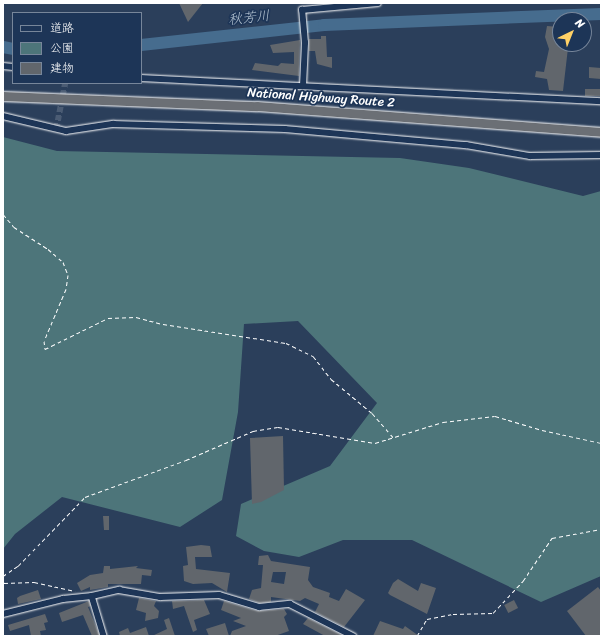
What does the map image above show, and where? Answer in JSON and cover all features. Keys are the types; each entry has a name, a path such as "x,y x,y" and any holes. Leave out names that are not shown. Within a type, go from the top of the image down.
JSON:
{"highway":[{"name":"National Highway Route 2","path":"3,97 257,106 601,132"}],"street":[{"path":"303,86 305,43 302,10 378,3"},
{"path":"142,78 601,101"},
{"path":"3,116 66,131 113,124 285,129 466,145 530,156 601,155"},
{"path":"3,614 63,599 92,596 119,590 160,598 219,595 259,607 290,604 353,636"},
{"path":"92,596 104,636"}],"path":[{"path":"3,214 14,227 48,248 63,262 68,275 66,289 44,341 45,349 108,318 136,317 163,324 286,343 313,356 331,378 372,413 394,438"},
{"path":"3,576 18,566 85,497 186,460 252,431 278,427 362,442 394,438 443,422 495,416 542,430 601,443"},
{"path":"417,636 428,619 453,614 493,613 523,581 552,538 601,529"},
{"path":"3,580 4,583 34,582 58,586 78,592"}],"green space":[{"path":"3,137 57,151 400,158 469,168 583,196 601,191 601,576 541,602 412,540 343,540 299,557 264,551 236,536 241,504 330,466 377,403 298,321 244,324 238,412 222,500 180,527 62,497 15,534 3,549"}],"building":[{"path":"179,3 203,3 188,22"},
{"path":"547,26 552,26 552,52 568,52 563,91 549,90 547,79 535,77 536,71 544,72 549,49 545,37"},
{"path":"321,36 326,36 327,57 332,57 332,68 317,64 315,51 309,51 309,39 321,39"},
{"path":"300,40 299,76 252,70 255,63 278,66 281,63 294,64 294,52 273,53 270,45"},
{"path":"589,67 601,68 601,79 589,78"},
{"path":"585,89 601,89 601,96 585,96"},
{"path":"283,436 284,490 261,502 252,504 250,438"},
{"path":"103,516 109,516 109,530 104,530"},
{"path":"201,545 210,546 212,557 195,557 196,569 230,573 227,592 212,583 193,584 184,581 183,566 188,565 186,547"},
{"path":"268,555 271,561 310,567 308,580 313,587 330,593 329,597 339,601 346,589 365,600 344,627 315,612 319,604 305,598 300,601 271,597 271,602 259,603 249,599 252,590 261,588 263,565 258,565 259,556","holes":["273,572 286,572 284,584 271,582"]},
{"path":"104,566 110,566 110,569 138,566 136,568 152,570 151,576 142,575 141,584 108,584 108,587 90,590 90,587 81,591 77,583 90,575 103,573"},
{"path":"398,579 418,591 421,583 436,588 427,614 388,593 393,583"},
{"path":"598,587 601,591 601,636 586,636 567,611"},
{"path":"38,590 41,599 18,604 17,598"},
{"path":"139,598 156,601 154,606 159,611 158,618 145,621 146,613 136,610"},
{"path":"204,600 210,614 194,620 197,630 193,632 184,606 173,609 172,601"},
{"path":"514,600 518,608 508,613 504,605"},
{"path":"89,601 91,606 88,607 100,636 92,636 83,615 62,622 59,613"},
{"path":"224,601 258,611 284,609 287,614 284,617 289,631 275,636 230,636 232,631 246,626 233,621 241,618 221,610"},
{"path":"45,614 48,622 44,623 46,630 40,631 41,636 31,636 29,625 10,631 8,625"},
{"path":"169,618 175,636 152,636 167,629 164,620"},
{"path":"308,618 344,636 325,636 303,624"},
{"path":"380,621 403,629 405,626 419,636 373,636"},
{"path":"225,623 229,636 209,636 206,629"},
{"path":"146,627 149,636 120,636 119,632 128,628 130,633"}],"waterway":[{"name":"秋芳川","path":"142,45 324,25 601,14"},
{"name":"秋芳川","path":"3,47 12,49"}],"tunnel":[{"path":"56,129 65,84"}]}
